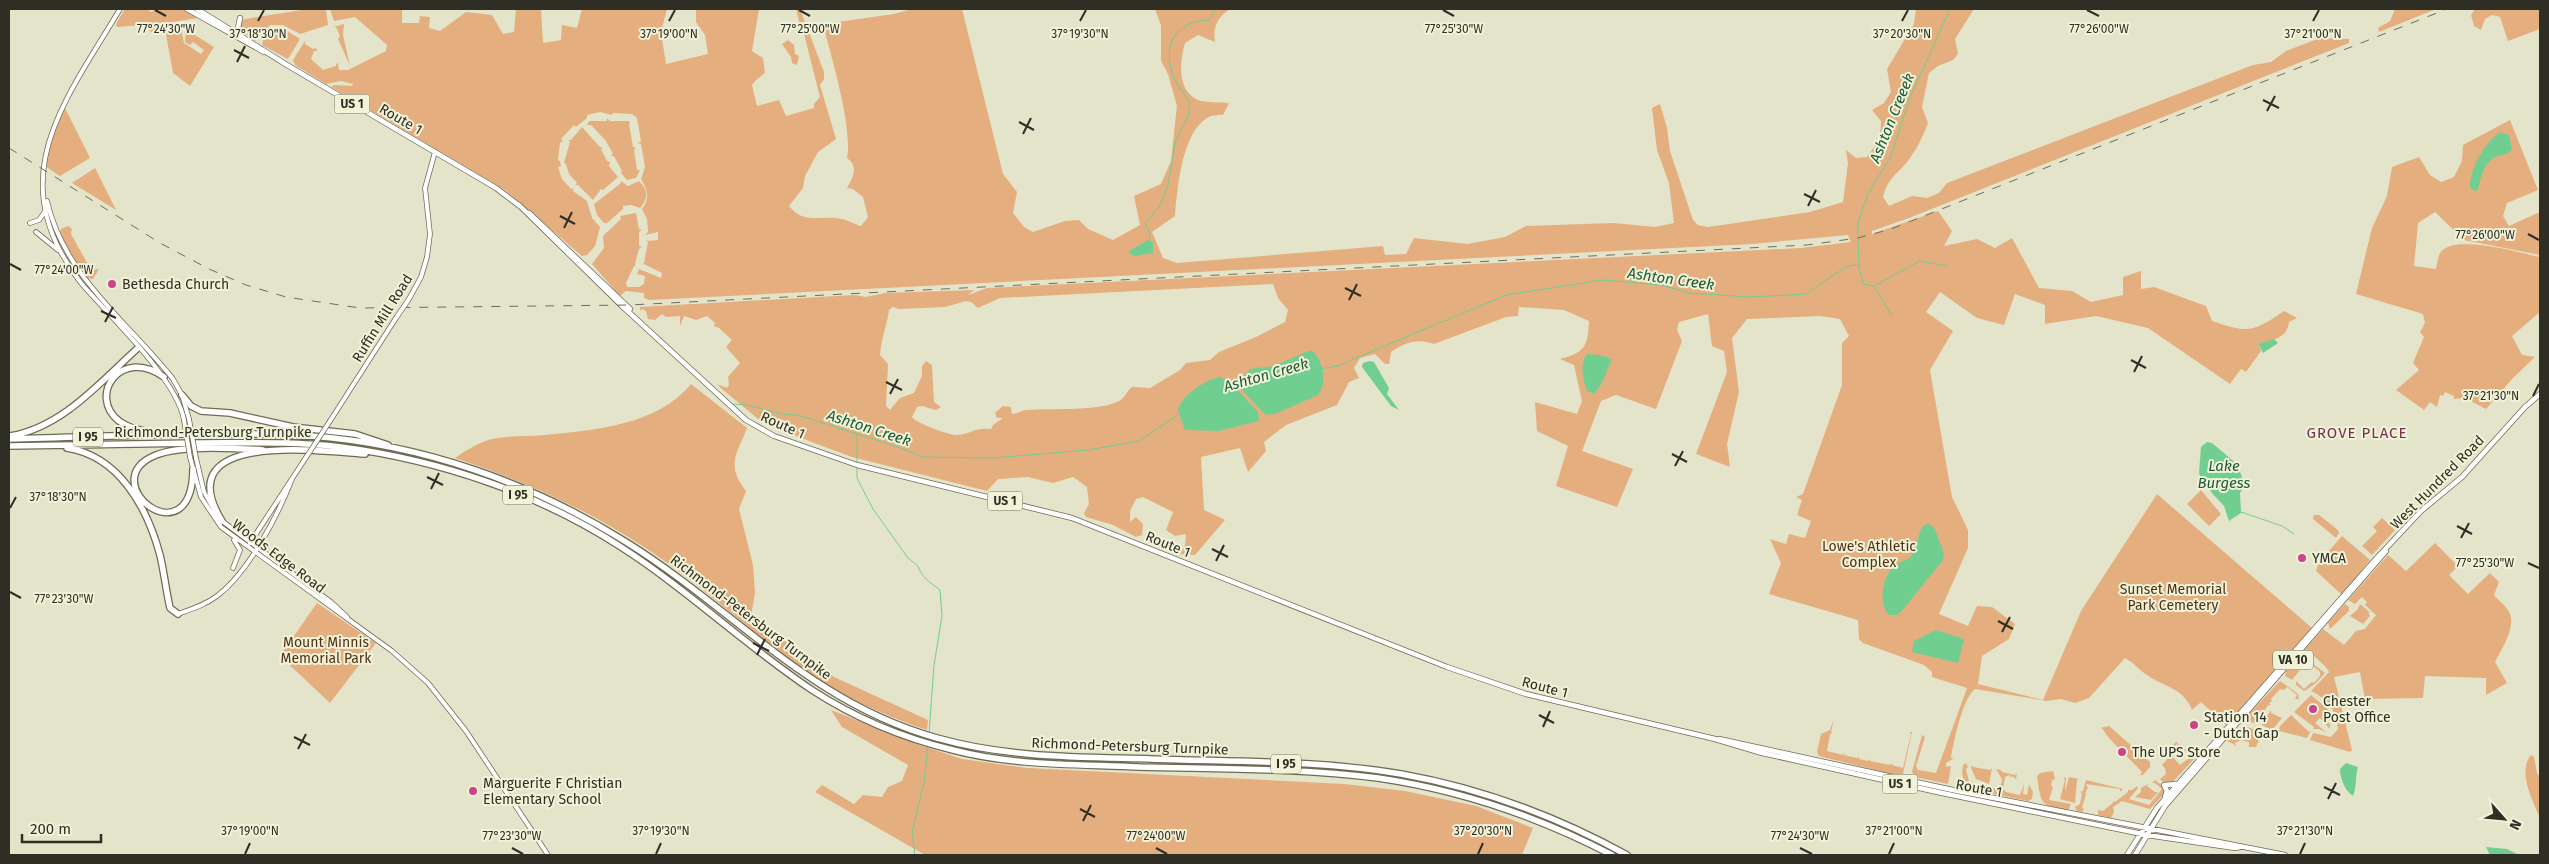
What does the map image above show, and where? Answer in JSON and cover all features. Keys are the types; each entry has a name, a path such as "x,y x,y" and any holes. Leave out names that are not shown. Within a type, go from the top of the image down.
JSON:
{"highway":[{"path":"9,437 42,426 63,415 141,346"},
{"path":"164,377 145,367 126,368 111,382 107,399 111,412 124,424 168,436"},
{"path":"182,395 191,406 201,411 230,413 293,427 355,434 402,450"},
{"name":"Richmond-Petersburg Turnpike","path":"9,437 254,434 312,436 402,450 450,462 500,479 576,513 628,542 668,570 771,651 820,686 862,710 929,736 971,747 1033,755 1293,764 1400,774 1504,800 1593,837 1627,855"},
{"name":"Richmond-Petersburg Turnpike","path":"9,446 283,442 341,447 392,456 480,479 544,505 582,524 658,572 809,688 869,721 913,739 970,754 1025,762 1324,773 1405,783 1459,795 1506,809 1542,822 1612,855"},
{"path":"42,446 87,452 105,462 121,476 148,525 160,554 170,608 178,614"},
{"path":"192,469 191,492 184,503 177,508 166,512 154,510 143,503 138,496 135,486 137,472 146,461 157,454 174,450 263,450 392,456"},
{"path":"219,521 212,497 212,486 216,472 230,459 263,450"}],"main road":[{"name":"Woods Edge Road","path":"120,9 55,120 46,151 44,186 46,210 63,256 81,283 174,379 182,395 193,457 204,492 219,521"},
{"name":"Route 1","path":"188,9 496,188 539,220 642,323 746,420 774,436 857,465 1072,518 1432,661 1526,694 1715,739 1951,790 2143,828 2236,844 2240,847"},
{"name":"Route 1","path":"197,9 257,45 270,55"},
{"path":"240,18 238,30 257,45"},
{"name":"Ruffin Mill Road","path":"249,545 421,277 428,256 430,234 425,188 435,152"},
{"name":"Woods Edge Road","path":"44,186 54,226 70,259 164,377 177,397 186,420"},
{"path":"30,223 39,220 46,210"},
{"path":"36,232 52,242 63,256"},
{"name":"West Hundred Road","path":"2127,855 2143,828 2164,799 2375,560 2421,511 2462,477 2540,394"},
{"name":"Woods Edge Road","path":"193,457 192,469 201,498 219,521 408,664 439,696 481,752 548,855"},
{"name":"Ruffin Mill Road","path":"178,614 202,605 223,591 235,579 278,514 292,479"},
{"path":"219,521 240,547 233,568"},
{"name":"West Hundred Road","path":"2135,855 2150,829 2172,798 2378,563 2391,544"},
{"name":"Route 1","path":"1715,739 1739,747 1806,763 2126,831 2285,855"},
{"path":"2164,799 2167,791 2164,784 2178,784"},
{"path":"2156,820 2156,826 2161,831"},
{"path":"2126,831 2133,837 2134,844"}],"green space":[{"path":"162,8 175,8 188,12 198,18 117,27 116,24 125,9 146,9 151,12"},
{"path":"308,9 326,9 328,25 300,34 283,25 270,25 255,41 240,30 241,21 245,19"},
{"path":"330,9 402,9 402,23 419,23 420,16 430,17 429,28 440,31 466,12 492,15 503,34 514,32 516,9 541,9 543,43 561,40 562,25 577,28 582,9 667,9 661,32 666,64 708,54 705,35 696,22 696,9 759,9 752,51 763,58 765,73 752,85 757,106 779,100 786,116 814,108 814,104 820,97 796,9 800,9 824,72 824,79 820,85 836,139 818,152 805,176 803,188 789,206 801,216 808,218 835,218 861,226 868,217 863,197 853,189 847,188 854,169 851,161 847,158 847,129 844,111 823,24 894,14 912,9 962,9 1003,174 1017,192 1013,213 1024,227 1033,232 1065,221 1079,220 1088,229 1113,240 1140,225 1134,196 1161,184 1171,161 1177,106 1168,74 1161,61 1161,25 1155,9 1230,9 1222,16 1215,27 1215,42 1198,35 1185,43 1183,50 1181,74 1186,89 1191,95 1201,101 1229,103 1223,115 1207,118 1199,125 1192,136 1182,162 1175,216 1152,232 1163,258 1177,263 1383,246 1385,255 1406,254 1414,238 1467,244 1505,237 1526,226 1614,223 1655,227 1674,223 1669,183 1657,150 1652,108 1660,104 1667,128 1670,151 1693,220 1698,225 1708,227 1810,212 1843,202 1848,163 1846,150 1856,158 1867,157 1880,139 1881,121 1872,110 1884,103 1891,92 1887,69 1914,24 1916,9 1974,9 1955,39 1958,54 1953,60 1938,66 1929,73 1922,107 1928,123 1913,154 1885,190 1883,197 1889,206 1912,196 1927,198 1939,193 1947,183 2253,65 2271,62 2286,51 2320,38 2349,39 2349,43 1872,231 1872,234 1938,211 1952,231 1944,246 1977,239 1995,248 2012,238 2039,288 2072,291 2091,302 2123,295 2123,277 2141,271 2141,289 2154,287 2206,306 2212,321 2224,325 2250,329 2264,324 2284,311 2297,318 2289,322 2288,328 2278,338 2258,344 2261,351 2246,372 2241,369 2230,384 2148,328 2096,316 2045,324 2045,305 2015,294 2004,325 1977,318 1940,292 1926,312 1953,331 1930,370 1952,497 1968,530 1968,548 1939,614 1968,626 1977,606 1992,607 2015,624 2009,639 1982,656 1978,684 2043,700 2081,611 2157,494 2312,628 2227,726 2201,702 2192,710 2179,692 2153,679 2125,658 2089,698 2075,703 2061,699 2047,701 1975,689 1970,694 1962,711 1951,757 1953,759 1946,763 1946,767 1951,766 1948,784 1915,777 1912,772 1922,735 1925,737 1916,766 1918,770 1936,773 1967,688 1932,677 1932,672 1924,665 1863,643 1859,639 1858,620 1769,594 1781,563 1770,539 1786,544 1789,534 1805,538 1811,521 1797,515 1802,500 1796,497 1803,494 1842,385 1842,343 1849,336 1840,319 1820,316 1747,319 1732,338 1739,392 1727,444 1730,467 1696,454 1727,372 1724,351 1712,346 1708,314 1679,322 1677,330 1682,341 1656,409 1616,395 1601,401 1582,451 1633,469 1617,507 1556,486 1568,446 1537,431 1535,402 1577,414 1582,401 1574,365 1560,359 1575,354 1583,348 1586,343 1589,321 1564,310 1519,307 1518,316 1506,317 1434,344 1417,341 1401,346 1391,352 1389,364 1385,364 1375,354 1360,358 1354,368 1359,378 1349,382 1337,405 1286,425 1264,442 1266,451 1248,472 1240,448 1201,457 1204,510 1225,520 1195,555 1180,554 1185,545 1186,534 1175,536 1166,530 1173,512 1143,497 1136,499 1130,511 1130,522 1136,517 1143,524 1142,535 1136,537 1113,525 1086,517 1084,513 1089,504 1087,487 1073,477 1053,483 1028,477 998,479 987,491 852,457 763,423 722,389 717,384 727,388 729,385 728,377 740,363 726,347 732,340 714,326 715,323 707,316 696,320 684,316 680,326 680,316 666,317 662,314 655,320 648,319 646,311 642,309 640,311 640,307 855,295 866,297 885,293 974,290 968,295 987,288 1801,248 1851,242 1848,235 1752,244 649,300 644,298 644,293 626,291 620,296 592,264 604,248 603,236 621,219 620,216 636,213 639,229 642,230 639,232 639,246 642,247 639,249 636,266 634,266 626,283 627,287 639,287 644,284 645,276 637,274 639,269 661,278 662,273 644,264 641,265 644,263 648,242 646,241 646,239 647,241 658,240 658,232 645,235 648,232 647,219 642,209 647,194 641,179 645,167 641,144 638,143 641,141 637,118 632,114 613,113 612,115 600,112 587,115 587,118 576,127 574,125 561,139 563,141 560,143 558,160 561,166 558,167 562,179 571,189 573,188 573,191 587,201 592,218 600,227 595,246 587,255 582,256 505,190 331,87 334,85 352,86 353,84 341,81 326,84 295,65 293,60 305,41 305,44 313,49 316,48 317,51 314,51 311,59 323,70 336,66 338,63 339,70 348,70 386,51 387,45 355,17 334,21","holes":["1273,284 1278,298 1288,310 1285,322 1256,337 1219,352 1210,360 1186,363 1180,370 1150,388 1132,387 1122,399 1114,403 1090,408 1025,410 1012,414 1011,407 1003,406 995,413 997,418 1003,418 993,425 991,429 980,429 956,435 925,425 912,417 917,407 922,406 936,410 941,407 934,402 932,365 926,361 922,366 922,376 914,393 900,398 890,410 886,406 888,364 880,355 889,310 893,307 899,309 945,307 966,301 971,302 978,308 1000,298"]},
{"path":"2395,9 2436,9 2379,32 2378,28 2390,21"},
{"path":"2475,9 2540,9 2540,29 2508,41 2500,17 2492,15 2485,19 2481,30 2474,26 2471,15"},
{"path":"184,23 190,23 191,35 195,35 214,47 190,86 173,73 165,29 151,32 149,30 151,28 180,24 184,43 201,54 204,50 193,42 190,45 185,42 186,31 183,26"},
{"path":"344,24 343,35 350,66 338,39 340,36 336,27 333,27"},
{"path":"273,28 284,29 300,39 288,59 262,45 265,33"},
{"path":"788,40 794,45 795,54 799,56 797,65 792,63 791,57 782,44"},
{"path":"64,106 90,158 60,176 45,166 48,150"},
{"path":"607,118 610,121 630,121 633,147 636,148 634,150 637,170 640,170 636,178 627,180 621,173 622,171 614,156 611,156 613,154 606,141 591,125 587,125 589,121 607,121"},
{"path":"2510,120 2538,190 2507,203 2503,216 2509,226 2540,212 2540,255 2464,240 2435,212 2418,223 2414,266 2436,269 2440,253 2447,247 2472,244 2540,257 2540,312 2512,336 2522,355 2535,357 2512,379 2486,409 2465,398 2454,399 2454,396 2445,392 2443,396 2440,395 2437,407 2430,402 2424,410 2396,390 2419,370 2413,363 2424,337 2420,332 2425,323 2423,314 2356,294 2372,228 2387,196 2392,167 2419,157 2430,175 2441,182 2454,177 2462,161 2463,145"},
{"path":"582,127 600,147 603,147 601,149 607,161 610,162 609,166 618,177 603,190 601,189 593,200 578,185 575,185 577,183 569,174 564,163 570,142 568,140 571,140"},
{"path":"95,168 116,210 72,183"},
{"path":"621,181 628,186 639,181 646,191 645,201 640,208 631,205 623,206 623,209 607,223 604,223 597,215 594,204 620,184"},
{"path":"68,226 72,229 71,234 91,270 99,269 93,279 87,278 70,255 60,232 61,229"},
{"path":"691,384 747,428 737,453 735,467 736,474 746,491 739,509 753,565 755,593 751,616 834,677 928,720 927,730 873,709 822,682 790,660 677,570 598,519 514,479 455,458 475,446 495,438 584,431 624,423 661,409 677,398"},
{"path":"2201,490 2221,514 2209,526 2187,504"},
{"path":"2314,515 2319,515 2338,530 2339,533 2336,538 2313,519"},
{"path":"2382,518 2395,530 2372,555 2362,546 2377,531 2373,527"},
{"path":"2342,536 2370,560 2342,595 2316,571 2319,562"},
{"path":"2435,543 2458,566 2449,575 2468,594 2490,573 2499,582 2494,595 2508,610 2511,622 2508,636 2495,662 2507,683 2486,695 2486,678 2425,676 2423,698 2365,699 2360,672 2334,677 2352,750 2350,752 2310,740 2313,733 2331,737 2338,729 2333,710 2326,701 2311,691 2329,672 2313,655 2309,661 2325,673 2315,684 2304,691 2296,685 2296,681 2304,689 2312,682 2314,683 2320,676 2320,672 2307,661 2292,680 2285,676 2286,671 2323,629 2344,645 2356,631 2365,629 2376,615 2365,605 2367,602 2362,597 2355,604 2348,600 2388,555 2406,571"},
{"name":"Mount Minnis Memorial Park","path":"317,603 376,643 330,703 280,656"},
{"path":"2345,604 2349,607 2349,611 2330,629 2328,623"},
{"path":"2360,604 2371,613 2368,612 2370,616 2363,624 2350,616 2357,610"},
{"path":"2280,681 2298,694 2299,699 2295,699 2297,695 2287,687 2284,690 2280,689 2271,699 2272,701 2269,703 2271,705 2268,705 2258,724 2247,721 2247,716"},
{"path":"2311,695 2330,711 2323,718 2330,724 2330,729 2320,718 2315,723 2327,733 2319,729 2313,729 2314,727 2294,712"},
{"path":"831,710 920,745 962,759 1027,768 1344,784 1405,791 1476,806 1533,828 1522,855 925,855 815,792 822,785 854,804 863,795 882,797 888,787 902,781 908,765 842,727"},
{"path":"2271,710 2271,713 2282,718 2272,730 2262,725"},
{"path":"2291,715 2309,732 2311,730 2307,738 2279,731 2280,726"},
{"path":"1834,718 1831,732 1833,733 1830,734 1827,751 1843,755 1844,752 1844,755 1890,765 1892,763 1892,765 1903,768 1911,734 1909,732 1912,732 1903,774 1899,776 1819,756 1817,752 1821,734 1830,730"},
{"path":"2109,726 2150,762 2150,767 2143,775 2140,775 2142,772 2100,728"},
{"path":"2247,727 2262,732 2256,747 2249,747 2249,742 2241,740 2235,743 2237,746 2226,740 2231,734 2243,740"},
{"path":"2176,742 2193,756 2194,759 2171,784 2165,784 2160,779 2166,774 2165,768 2162,765 2171,755 2180,765 2188,759 2189,754 2177,744 2167,752 2167,755 2165,753"},
{"path":"2531,755 2534,757 2537,773 2540,777 2540,818 2530,795 2526,778 2527,762"},
{"path":"1966,763 1969,782 2000,790 2002,779 1996,769 2015,775 2017,773 2016,779 2012,776 2010,778 2010,775 2005,777 2003,789 2006,792 2020,795 2024,784 2023,794 2027,795 2029,784 2033,792 2032,799 2028,801 1970,789 1962,775 1963,765"},
{"path":"1972,765 1973,767 1990,770 1992,768 1989,784 1976,779 1971,768"},
{"path":"2053,771 2055,779 2052,780 2051,786 2053,787 2049,800 2071,804 2068,810 2047,805 2041,798 2037,776 2040,773"},
{"path":"2063,777 2066,778 2065,792 2069,777 2079,779 2077,780 2075,803 2060,799 2065,780"},
{"path":"2086,780 2123,789 2120,792 2120,789 2086,784 2088,788 2082,808 2084,809 2082,812 2077,811 2075,807 2080,804 2082,793 2080,792 2083,791"},
{"path":"2155,780 2165,788 2165,793 2150,809 2122,801 2113,807 2114,812 2111,818 2098,815 2098,810 2103,811 2113,801 2115,802 2128,790 2132,790 2137,786 2138,788 2129,799 2149,805 2162,789 2155,783 2152,783"},
{"path":"2148,784 2147,786 2158,792 2151,800 2135,797 2141,792 2141,788"}],"water":[{"path":"2500,132 2509,135 2512,149 2493,158 2486,165 2478,190 2474,191 2470,187 2471,180 2479,156 2494,136"},
{"path":"1148,240 1153,242 1153,253 1134,256 1130,254 1129,251"},
{"path":"2274,339 2278,343 2263,353 2258,344"},
{"path":"1308,351 1313,351 1322,367 1323,385 1318,395 1275,414 1266,415 1241,389 1240,381 1250,369 1274,366"},
{"path":"1587,354 1612,359 1602,382 1594,394 1587,391 1583,377 1582,368"},
{"path":"1374,362 1389,388 1387,394 1399,410 1391,406 1362,367 1363,363"},
{"path":"1220,377 1230,382 1258,412 1259,421 1219,431 1185,430 1178,410 1180,405 1195,389 1214,378"},
{"name":"Lake Burgess","path":"2207,442 2212,443 2238,465 2242,478 2246,483 2240,493 2241,513 2229,521 2224,506 2211,492 2208,482 2201,479 2199,473 2201,447"},
{"path":"1927,524 1934,527 1944,553 1943,560 1901,612 1897,615 1889,615 1885,610 1882,597 1887,575 1895,565 1912,555 1922,527"},
{"path":"1936,630 1964,639 1958,663 1912,652 1914,641"},
{"path":"2346,763 2358,767 2353,796 2345,788 2341,776 2340,769"},
{"path":"2486,847 2507,849 2519,855 2490,855"}],"waterway":[{"path":"1150,240 1145,223 1159,207 1168,186 1175,143 1188,116 1190,103 1175,80 1169,57 1170,47 1173,38 1179,31 1187,25 1209,20 1216,9"},
{"name":"Ashton Creeek","path":"1858,234 1858,223 1868,194 1891,156 1909,100 1950,9"},
{"path":"1858,238 1859,266 1863,284 1874,286 1892,316"},
{"path":"1874,286 1920,261 1947,266"},
{"name":"Ashton Creek","path":"1320,369 1337,366 1506,295 1602,280 1660,285 1690,293 1750,297 1806,294 1844,268 1853,265 1859,266"},
{"name":"Ashton Creek","path":"734,404 782,414 798,415 898,447 922,457 993,458 1088,450 1139,441 1178,415"},
{"path":"857,434 857,464"},
{"path":"857,467 857,478 873,509 908,558 918,566 927,580 940,590 942,616 934,665 929,734"},
{"path":"2241,512 2282,526 2294,534"},
{"path":"915,855 912,832 924,783 928,745"}],"railway":[{"path":"9,148 160,243 209,269 246,285 286,297 360,308 629,305 1807,245 1858,238 1891,229 2447,9"}],"place":[{"name":"Bethesda Church","path":"112,284"},
{"name":"YMCA","path":"2302,558"},
{"name":"Chester Post Office","path":"2313,709"},
{"name":"Station 14 - Dutch Gap","path":"2194,725"},
{"name":"The UPS Store","path":"2122,752"},
{"name":"Marguerite F Christian Elementary School","path":"473,791"}],"district":[{"name":"GROVE PLACE","path":"2357,433"}],"park label":[{"name":"Lowe's Athletic Complex","path":"1869,554"},
{"name":"Sunset Memorial Park Cemetery","path":"2173,598"}]}
